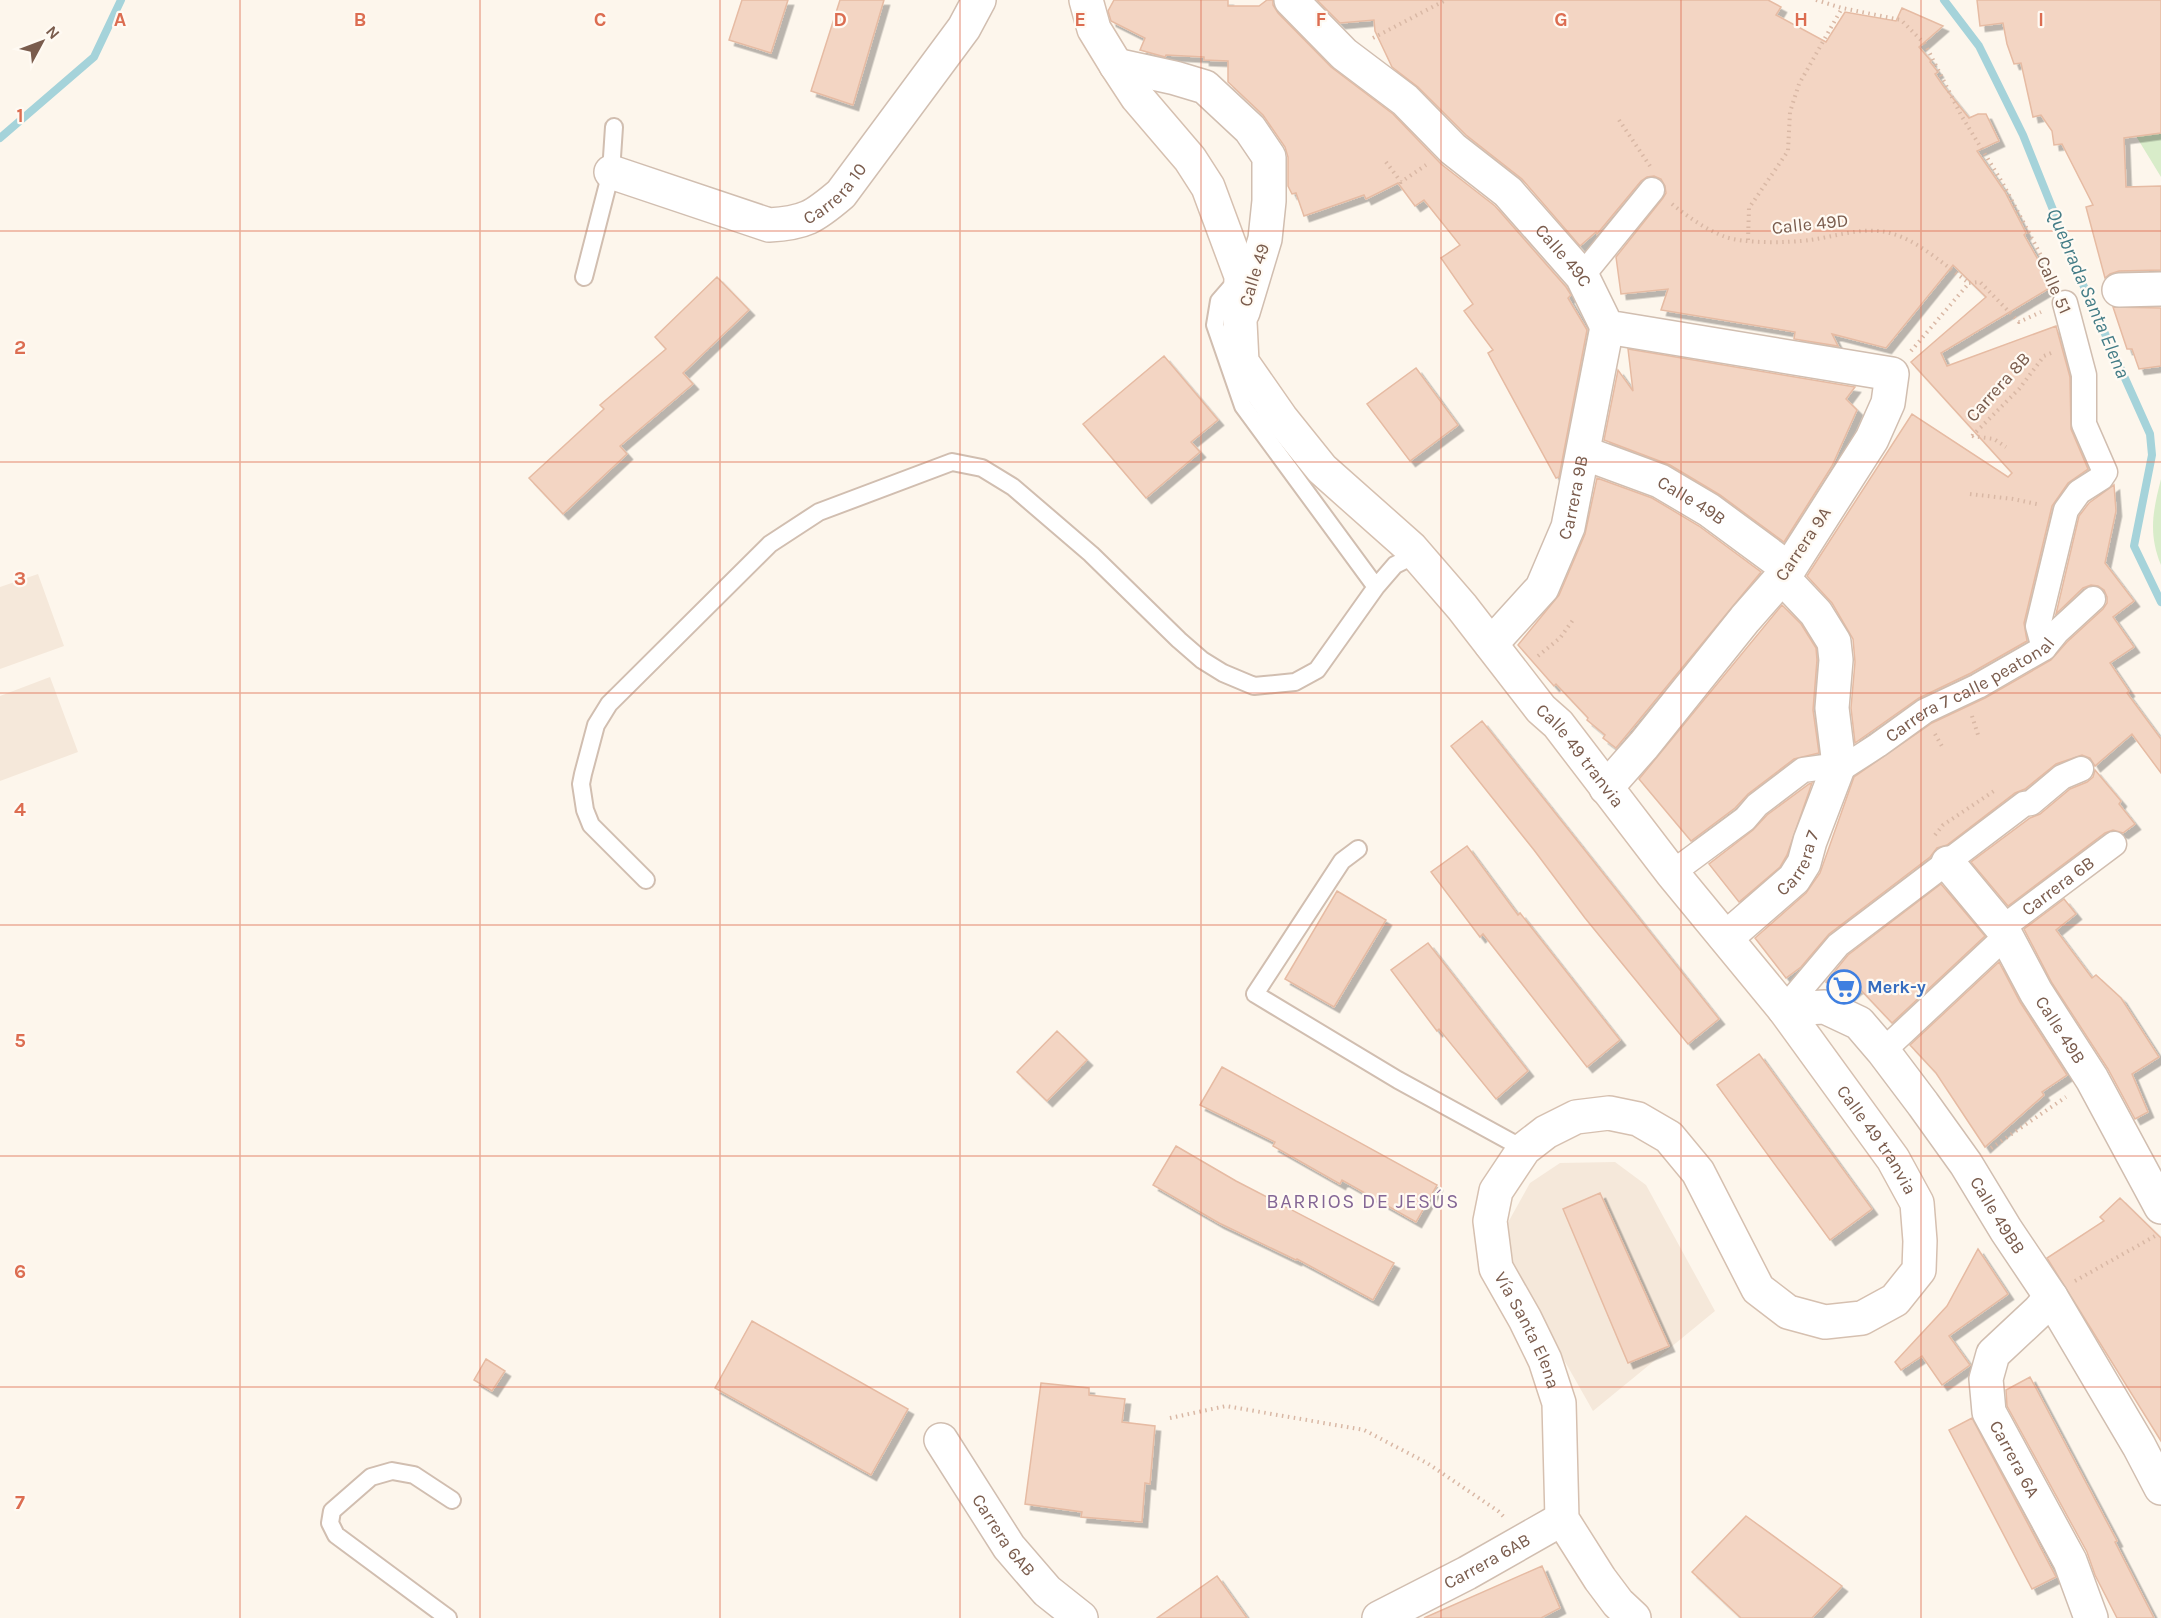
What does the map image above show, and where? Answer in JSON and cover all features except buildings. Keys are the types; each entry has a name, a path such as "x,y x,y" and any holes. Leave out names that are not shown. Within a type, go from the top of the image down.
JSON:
{"street":[{"name":"Carrera 10","path":"611,172 769,225 795,224 818,214 841,194 964,28 979,0"},
{"name":"Calle 49","path":"1086,0 1094,29 1116,65 1137,96 1190,159 1208,187 1241,276 1240,322"},
{"name":"Calle 49C","path":"1292,0 1344,54 1405,100 1453,149 1508,192 1582,276 1607,327"},
{"name":"Calle 49","path":"1116,65 1205,87 1250,129 1269,158 1269,201 1265,239 1240,322"},
{"path":"1582,276 1652,190"},
{"path":"2119,290 2161,290"},
{"name":"Calle 51","path":"2044,648 2038,627 2066,510 2079,492 2101,478 2105,472 2084,424 2084,375 2078,344 2065,303"},
{"name":"Calle 49 tranvia","path":"1240,322 1242,362 1281,418 1322,469 1411,548 1462,606 1541,709 1558,723 1672,873 1784,1009 1893,1159 1917,1203 1920,1241 1919,1270 1895,1300 1862,1318 1825,1322 1788,1312 1758,1289"},
{"path":"1607,327 1892,374"},
{"name":"Carrera 9B","path":"1491,644 1542,588 1569,528 1607,327"},
{"name":"Carrera 9A","path":"1606,788 1644,745 1745,619 1786,574 1872,439 1888,403 1892,374"},
{"name":"Calle 49B","path":"1584,453 1660,481 1709,510 1786,574 1816,613 1834,642 1836,660 1832,708 1839,765"},
{"name":"Carrera 7 calle peatonal","path":"1672,873 1745,819 1757,805 1803,770 1839,765 1844,767 1925,711 1978,686 2044,648 2057,632 2093,599"},
{"name":"Carrera 7","path":"1726,938 1794,879 1804,863 1839,765"},
{"path":"1784,1009 1838,945 2024,804 2031,803 2062,777 2081,769"},
{"name":"Carrera 6B","path":"1883,1051 2004,932 2114,844"},
{"name":"Calle 49B","path":"1948,863 2004,932 2036,992 2092,1079 2161,1207"},
{"name":"Calle 49BB","path":"1784,1009 1825,1007 1858,1023 1883,1051 1966,1164 2006,1230 2051,1297 2139,1446 2161,1488"},
{"name":"Vía Santa Elena","path":"1562,1518 1559,1403 1545,1360 1526,1319 1496,1268 1490,1221 1496,1191 1524,1149 1546,1132 1576,1117 1609,1113 1638,1119 1669,1137 1698,1172 1758,1289"},
{"name":"Carrera 6A","path":"2051,1297 1993,1354 1986,1378 1989,1412 2070,1561 2091,1618"},
{"name":"Carrera 6AB","path":"941,1440 1010,1547 1047,1591 1081,1618"},
{"path":"1562,1518 1600,1579 1618,1603 1634,1618"},
{"name":"Carrera 6AB","path":"1379,1618 1467,1573 1562,1518"}],"lane":[{"path":"584,277 611,172 614,127"},
{"path":"1241,276 1219,301 1215,325 1243,406 1376,587"},
{"path":"646,880 591,825 585,810 581,784 596,725 609,704 770,544 819,512 952,462 982,468 1013,487 1091,554 1202,660 1223,673 1254,686 1295,682 1317,670 1376,587 1395,565 1403,561 1411,548"},
{"path":"1358,849 1342,861 1255,994 1398,1080 1524,1149"},
{"path":"448,1618 336,1535 330,1523 332,1511 371,1478 392,1472 414,1475 452,1500"}],"path":[{"path":"1344,54 1446,0"},
{"name":"Calle 51","path":"1816,0 1842,8 1901,20 1925,44 1961,115 2028,229 2065,303"},
{"path":"1748,240 1749,208 1788,151 1790,112 1799,84 1842,8"},
{"path":"1619,120 1654,174 1652,190"},
{"path":"1386,162 1401,182 1453,149"},
{"name":"Calle 49D","path":"1652,190 1696,223 1725,237 1768,243 1879,231 1918,245 1969,283 1980,282 2019,322"},
{"path":"1892,374 1969,283"},
{"name":"Carrera 8B","path":"2006,447 1994,439 1972,436 2019,389 2044,356 2078,344"},
{"path":"1970,494 2013,499 2066,510"},
{"path":"1514,676 1560,638 1573,620"},
{"path":"1966,1164 2092,1079"},
{"path":"2051,1297 2097,1267 2161,1233"},
{"path":"1170,1419 1226,1406 1364,1430 1427,1463 1498,1511 1524,1540"}],"shaded area":[{"path":"38,574 64,646 0,669 0,587"},
{"path":"50,677 78,752 0,781 0,696"},
{"path":"1615,1162 1646,1185 1715,1311 1593,1411 1513,1270 1506,1226 1530,1183 1560,1163"}],"green space":[{"path":"2161,133 2161,177 2136,136"},
{"path":"2161,479 2161,565 2154,543 2153,522"}],"waterway":[{"path":"0,138 94,57 121,0"},
{"name":"Quebrada Santa Elena","path":"1944,0 1979,46 2023,135 2084,287 2150,434 2152,455 2134,546 2161,602"}],"place":[{"name":"Merk-y","path":"1844,987"}],"district":[{"name":"BARRIOS DE JESÚS","path":"1363,1201"}]}
